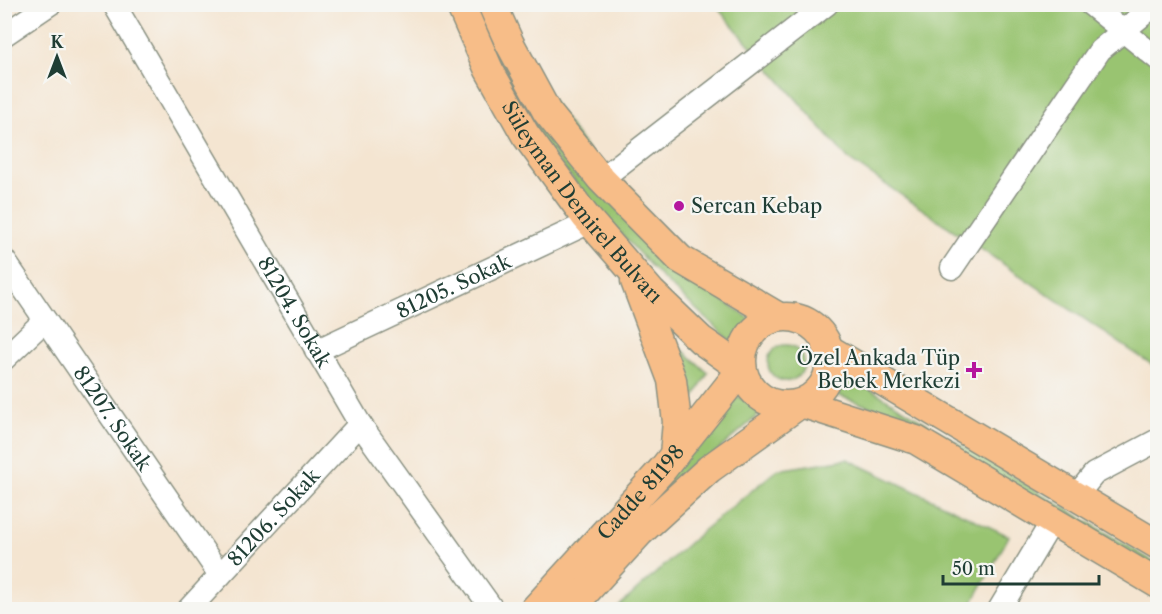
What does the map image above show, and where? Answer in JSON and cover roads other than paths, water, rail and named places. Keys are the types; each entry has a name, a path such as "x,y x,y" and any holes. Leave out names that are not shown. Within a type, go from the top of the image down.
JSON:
{"main road":[{"name":"Süleyman Demirel Bulvarı","path":"460,4 489,70 525,134 590,222 631,270 707,347 742,369"},
{"name":"Süleyman Demirel Bulvarı","path":"492,4 510,45 547,112 601,179 680,259 779,317"},
{"path":"631,270 672,380 677,422 674,455"},
{"path":"1158,545 830,350 816,328 792,317 779,317 754,330 746,341 742,355 742,369 750,387 764,400 776,405 801,403 916,440 1158,584"},
{"path":"801,403 818,392 828,376 830,350"},
{"name":"Cadde 81198","path":"534,609 674,455 742,369"},
{"name":"Cadde 81198","path":"569,609 639,533 709,469 801,403"}],"street":[{"path":"4,35 50,4"},
{"name":"81204. Sokak","path":"114,4 360,424 493,609"},
{"path":"601,179 827,4"},
{"path":"1090,4 1158,59"},
{"path":"952,268 1100,50 1156,4"},
{"name":"81205. Sokak","path":"316,351 590,222"},
{"name":"81207. Sokak","path":"4,260 220,575"},
{"path":"4,358 45,320"},
{"name":"81206. Sokak","path":"188,609 360,424"},
{"path":"1076,496 1094,474 1158,440"},
{"path":"999,609 1053,520"}],"place":[{"name":"Sercan Kebap","path":"679,206"},
{"name":"Özel Ankada Tüp Bebek Merkezi","path":"974,370"}]}
